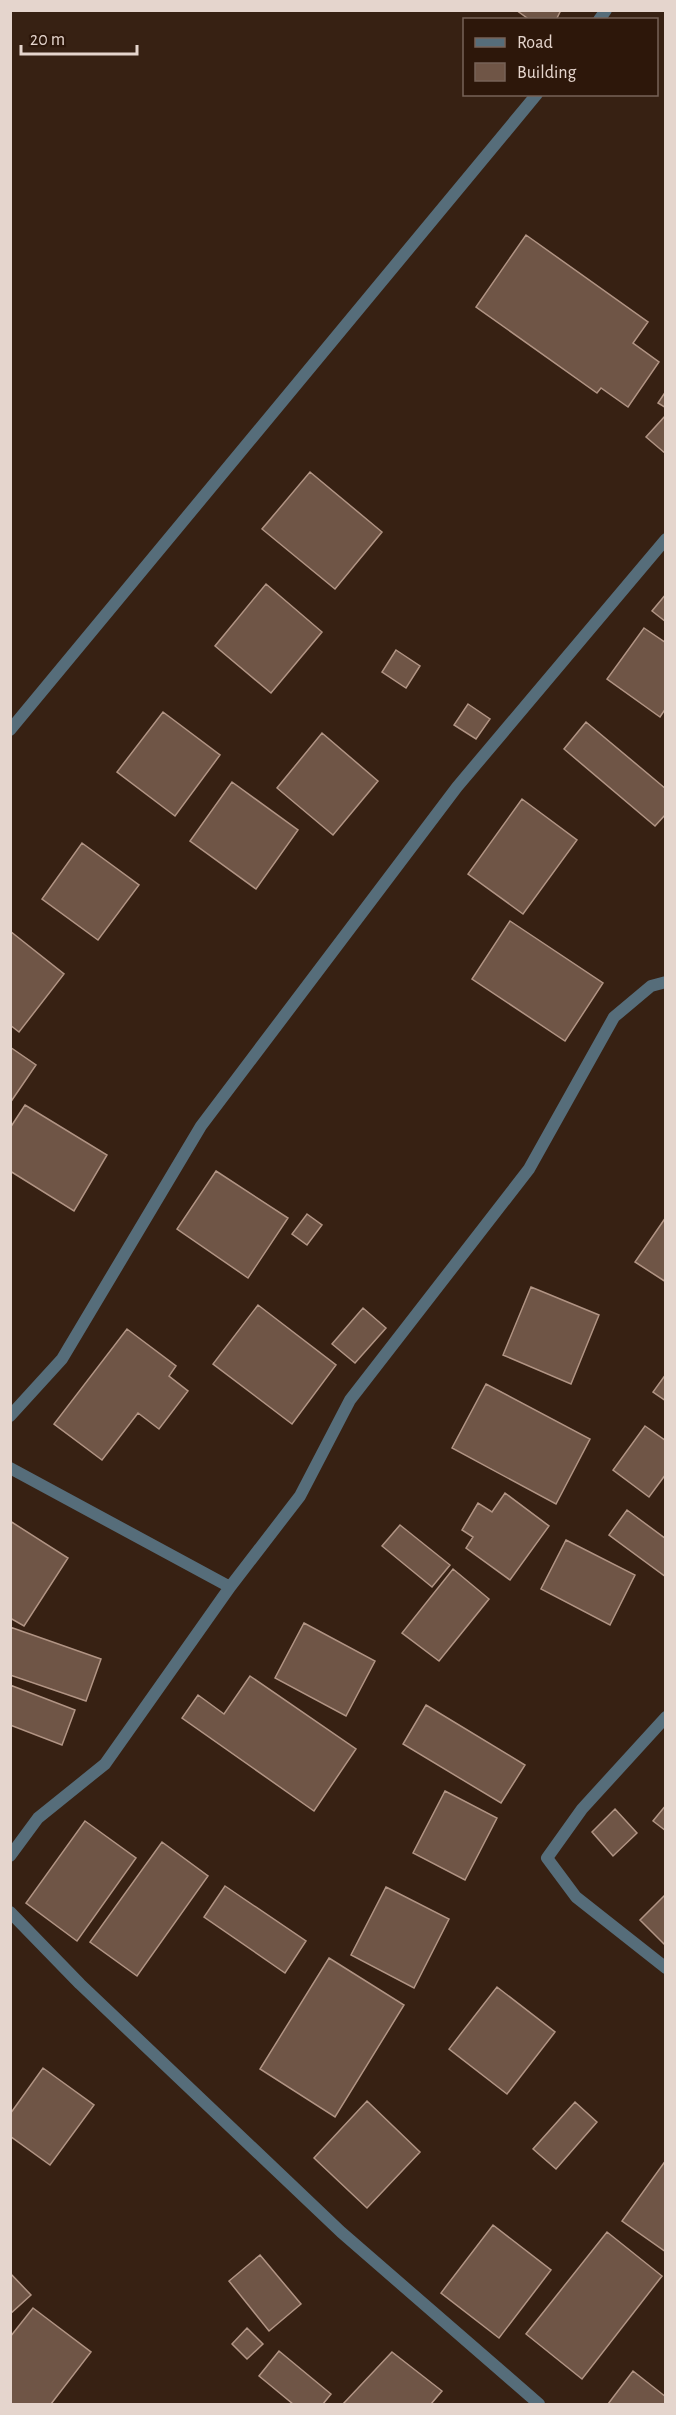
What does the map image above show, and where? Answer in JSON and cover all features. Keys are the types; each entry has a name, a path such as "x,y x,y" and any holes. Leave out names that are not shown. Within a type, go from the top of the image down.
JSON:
{"street":[{"path":"10,730 535,96"},
{"path":"10,1416 62,1359 208,1116 457,787 666,539"},
{"path":"10,1856 38,1818 105,1764 230,1587 300,1496 350,1400 529,1169 614,1017 651,986 666,982"},
{"path":"10,1468 230,1587"},
{"path":"666,1717 582,1809 547,1858 576,1897 666,1968"},
{"path":"10,1912 80,1984 341,2232 540,2404"}],"building":[{"path":"516,10 561,10 557,18 527,18"},
{"path":"526,235 648,322 633,343 659,362 628,407 601,388 597,393 476,307"},
{"path":"666,391 666,408 658,403"},
{"path":"666,415 666,454 646,437"},
{"path":"310,472 382,532 335,589 262,529"},
{"path":"266,584 322,632 271,693 215,646"},
{"path":"666,594 666,622 652,611"},
{"path":"644,628 666,643 666,708 660,717 607,679"},
{"path":"396,650 420,666 406,688 382,672"},
{"path":"468,704 490,719 476,739 454,725"},
{"path":"163,712 220,755 175,816 117,772"},
{"path":"586,722 666,789 666,814 655,826 564,749"},
{"path":"322,733 378,781 333,835 277,788"},
{"path":"232,782 298,830 256,889 190,841"},
{"path":"522,799 577,840 523,914 468,874"},
{"path":"82,843 139,885 98,940 42,899"},
{"path":"510,921 603,983 565,1041 472,979"},
{"path":"10,931 64,974 19,1032 10,1025"},
{"path":"10,1047 36,1065 10,1103"},
{"path":"25,1105 107,1155 74,1211 10,1171 10,1128"},
{"path":"216,1171 288,1218 248,1278 177,1229"},
{"path":"307,1214 322,1225 307,1245 292,1234"},
{"path":"666,1217 666,1282 635,1262"},
{"path":"531,1287 599,1315 571,1384 503,1355"},
{"path":"258,1305 336,1365 292,1424 213,1364"},
{"path":"363,1308 386,1328 355,1363 332,1344"},
{"path":"127,1329 176,1366 169,1376 188,1391 159,1429 138,1413 102,1460 54,1424"},
{"path":"666,1374 666,1401 653,1392"},
{"path":"486,1384 590,1439 556,1504 452,1448"},
{"path":"645,1426 666,1441 666,1474 649,1497 613,1470"},
{"path":"505,1493 549,1526 510,1580 466,1548 473,1537 462,1530 478,1503 492,1512"},
{"path":"627,1510 666,1539 666,1577 609,1535"},
{"path":"10,1521 68,1558 24,1626 10,1618"},
{"path":"400,1525 450,1565 432,1587 382,1546"},
{"path":"566,1540 635,1575 610,1625 541,1589"},
{"path":"453,1569 489,1599 439,1661 402,1633"},
{"path":"304,1623 375,1661 346,1716 275,1678"},
{"path":"10,1627 101,1659 86,1701 10,1675"},
{"path":"250,1676 356,1749 314,1811 182,1718 198,1695 224,1714"},
{"path":"10,1685 75,1710 62,1745 10,1725"},
{"path":"426,1705 525,1765 501,1803 403,1744"},
{"path":"445,1791 497,1818 465,1880 413,1853"},
{"path":"666,1805 666,1831 653,1821"},
{"path":"615,1809 637,1833 613,1856 592,1832"},
{"path":"85,1821 136,1858 77,1941 26,1903"},
{"path":"162,1842 208,1876 137,1976 90,1942"},
{"path":"225,1886 306,1941 285,1973 204,1917"},
{"path":"386,1887 449,1919 414,1988 351,1955"},
{"path":"666,1894 666,1946 640,1920"},
{"path":"329,1958 404,2005 335,2117 260,2069"},
{"path":"497,1987 555,2032 507,2094 449,2049"},
{"path":"43,2068 94,2105 50,2165 10,2136 10,2114"},
{"path":"367,2101 420,2152 367,2208 314,2158"},
{"path":"575,2102 597,2122 556,2169 533,2149"},
{"path":"666,2160 666,2252 622,2221"},
{"path":"493,2225 551,2270 499,2338 441,2293"},
{"path":"607,2232 662,2276 582,2379 526,2334"},
{"path":"260,2255 301,2304 269,2331 229,2281"},
{"path":"10,2273 31,2295 10,2314"},
{"path":"33,2308 91,2352 51,2404 10,2404 10,2337"},
{"path":"247,2328 263,2344 247,2359 232,2344"},
{"path":"279,2351 331,2394 323,2404 293,2404 259,2376"},
{"path":"392,2352 442,2391 431,2404 343,2404"},
{"path":"633,2371 666,2397 666,2404 608,2404"}]}
